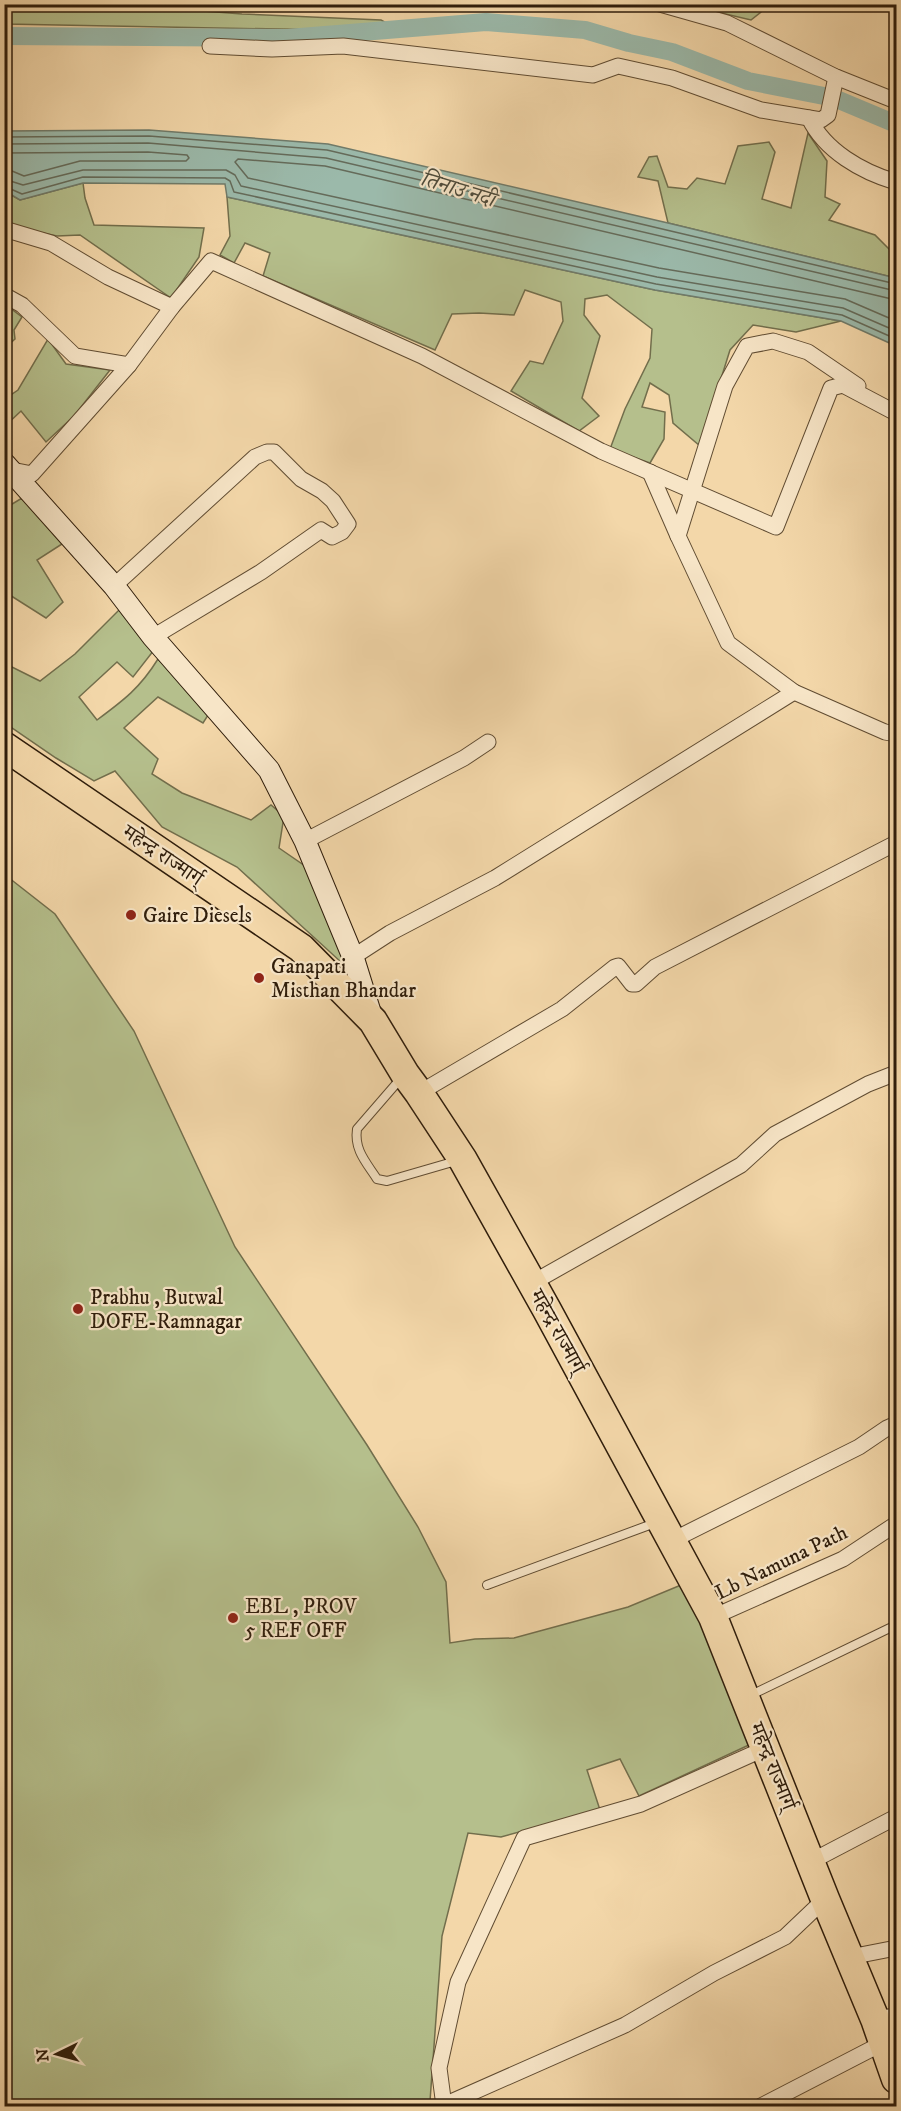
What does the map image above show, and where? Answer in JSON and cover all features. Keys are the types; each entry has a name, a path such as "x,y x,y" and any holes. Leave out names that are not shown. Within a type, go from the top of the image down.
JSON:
{"highway":[{"name":"महेन्द्र राज्मार्ग्","path":"4,746 301,948 373,1021 463,1160 713,1617 825,1899 850,1957 885,2026 897,2079"}],"street":[{"path":"660,4 727,23 837,77 897,101"},
{"path":"210,46 272,49 343,46 593,75 618,66 672,78 761,110 815,119 828,115 837,77"},
{"path":"815,119 815,130 831,147 860,167 882,178 897,182"},
{"path":"4,229 51,243 108,277 172,307"},
{"path":"8,467 32,474 129,365 172,307 211,261 422,356 601,450 776,527 831,388 843,385 893,411"},
{"path":"4,295 22,305 75,356 129,365"},
{"path":"678,537 725,386 747,346 773,341 808,352 893,411"},
{"path":"114,586 255,457 267,452 274,452 301,479 322,490 333,501 348,524 342,532 332,537 321,530 261,572 153,637"},
{"path":"8,467 114,586 153,637 269,770 305,841 353,957 373,1021"},
{"path":"650,472 728,643 794,692 885,732 897,734"},
{"path":"353,957 390,933 495,878 794,692"},
{"path":"305,841 455,764 488,742"},
{"path":"412,1083 562,1009 615,967 618,966 632,984 636,984 655,967 897,843"},
{"path":"532,1283 741,1165 775,1134 868,1084 897,1073"},
{"path":"666,1531 859,1447 886,1428 897,1424"},
{"name":"Lb Namuna Path","path":"713,1617 843,1559 897,1524"},
{"path":"766,1748 641,1804 524,1838 458,1982 439,2068 444,2106 625,2025 714,1973 785,1937 825,1899"},
{"path":"810,1862 897,1817"},
{"path":"850,1957 897,1948"},
{"path":"761,2106 885,2026"}],"lane":[{"path":"412,1083 357,1129 355,1138 358,1152 377,1179 387,1180 463,1160"},
{"path":"487,1585 666,1531"},
{"path":"745,1698 897,1625"}],"green space":[{"path":"5,5 126,5 242,14 381,20 390,25 330,30 5,24"},
{"path":"705,5 762,5 761,12 751,20 704,9"},
{"path":"808,133 827,161 825,197 840,204 829,220 875,235 892,252 896,252 896,278 668,223 658,181 638,177 649,157 657,156 668,187 687,189 697,178 725,184 738,146 769,142 775,152 762,199 791,208"},
{"path":"83,183 85,198 94,225 204,228 199,257 171,298 80,235 57,236 5,225 4,191 20,200"},
{"path":"227,197 655,290 841,321 796,332 753,325 730,350 700,446 673,423 669,395 650,383 642,407 665,412 664,439 650,463 610,449 625,409 650,358 652,329 607,295 585,299 584,315 600,336 582,398 599,416 579,431 511,391 530,361 543,364 563,321 561,302 525,290 514,315 452,314 435,350 263,276 270,253 245,243 234,263 220,255 230,236"},
{"path":"6,305 22,317 14,330 15,339 5,348"},
{"path":"48,339 66,364 110,370 74,416 46,442 21,411 5,426 5,399 18,390"},
{"path":"22,498 62,544 37,560 63,602 46,618 5,592 4,509"},
{"path":"119,610 154,650 133,677 117,662 79,697 97,720 131,693 158,659 210,712 203,723 158,697 124,728 158,759 152,774 182,793 251,820 271,805 284,816 279,848 305,866 343,945 342,963 237,867 162,827 115,771 94,781 5,723 4,663 40,681 75,654"},
{"path":"4,874 55,914 134,1031 235,1247 367,1445 418,1527 446,1582 450,1643 475,1639 514,1638 628,1607 681,1585 704,1630 751,1744 639,1796 620,1759 587,1770 600,1810 501,1837 468,1833 442,1936 430,2101 425,2106 5,2106"}],"water":[{"name":"तिनाउ नदी","path":"149,130 328,144 896,278 896,346 841,321 655,290 227,197 225,184 83,183 20,200 5,191 5,131"}],"waterway":[{"path":"4,36 288,38 486,22 585,30 629,43 672,52 748,81 834,98 896,124"}],"place":[{"name":"Gaire Diesels","path":"131,915"},
{"name":"Ganapati Misthan Bhandar","path":"259,978"},
{"name":"Prabhu , Butwal DOFE-Ramnagar","path":"78,1309"},
{"name":"EBL , PROV 5 REF OFF","path":"233,1618"}]}
